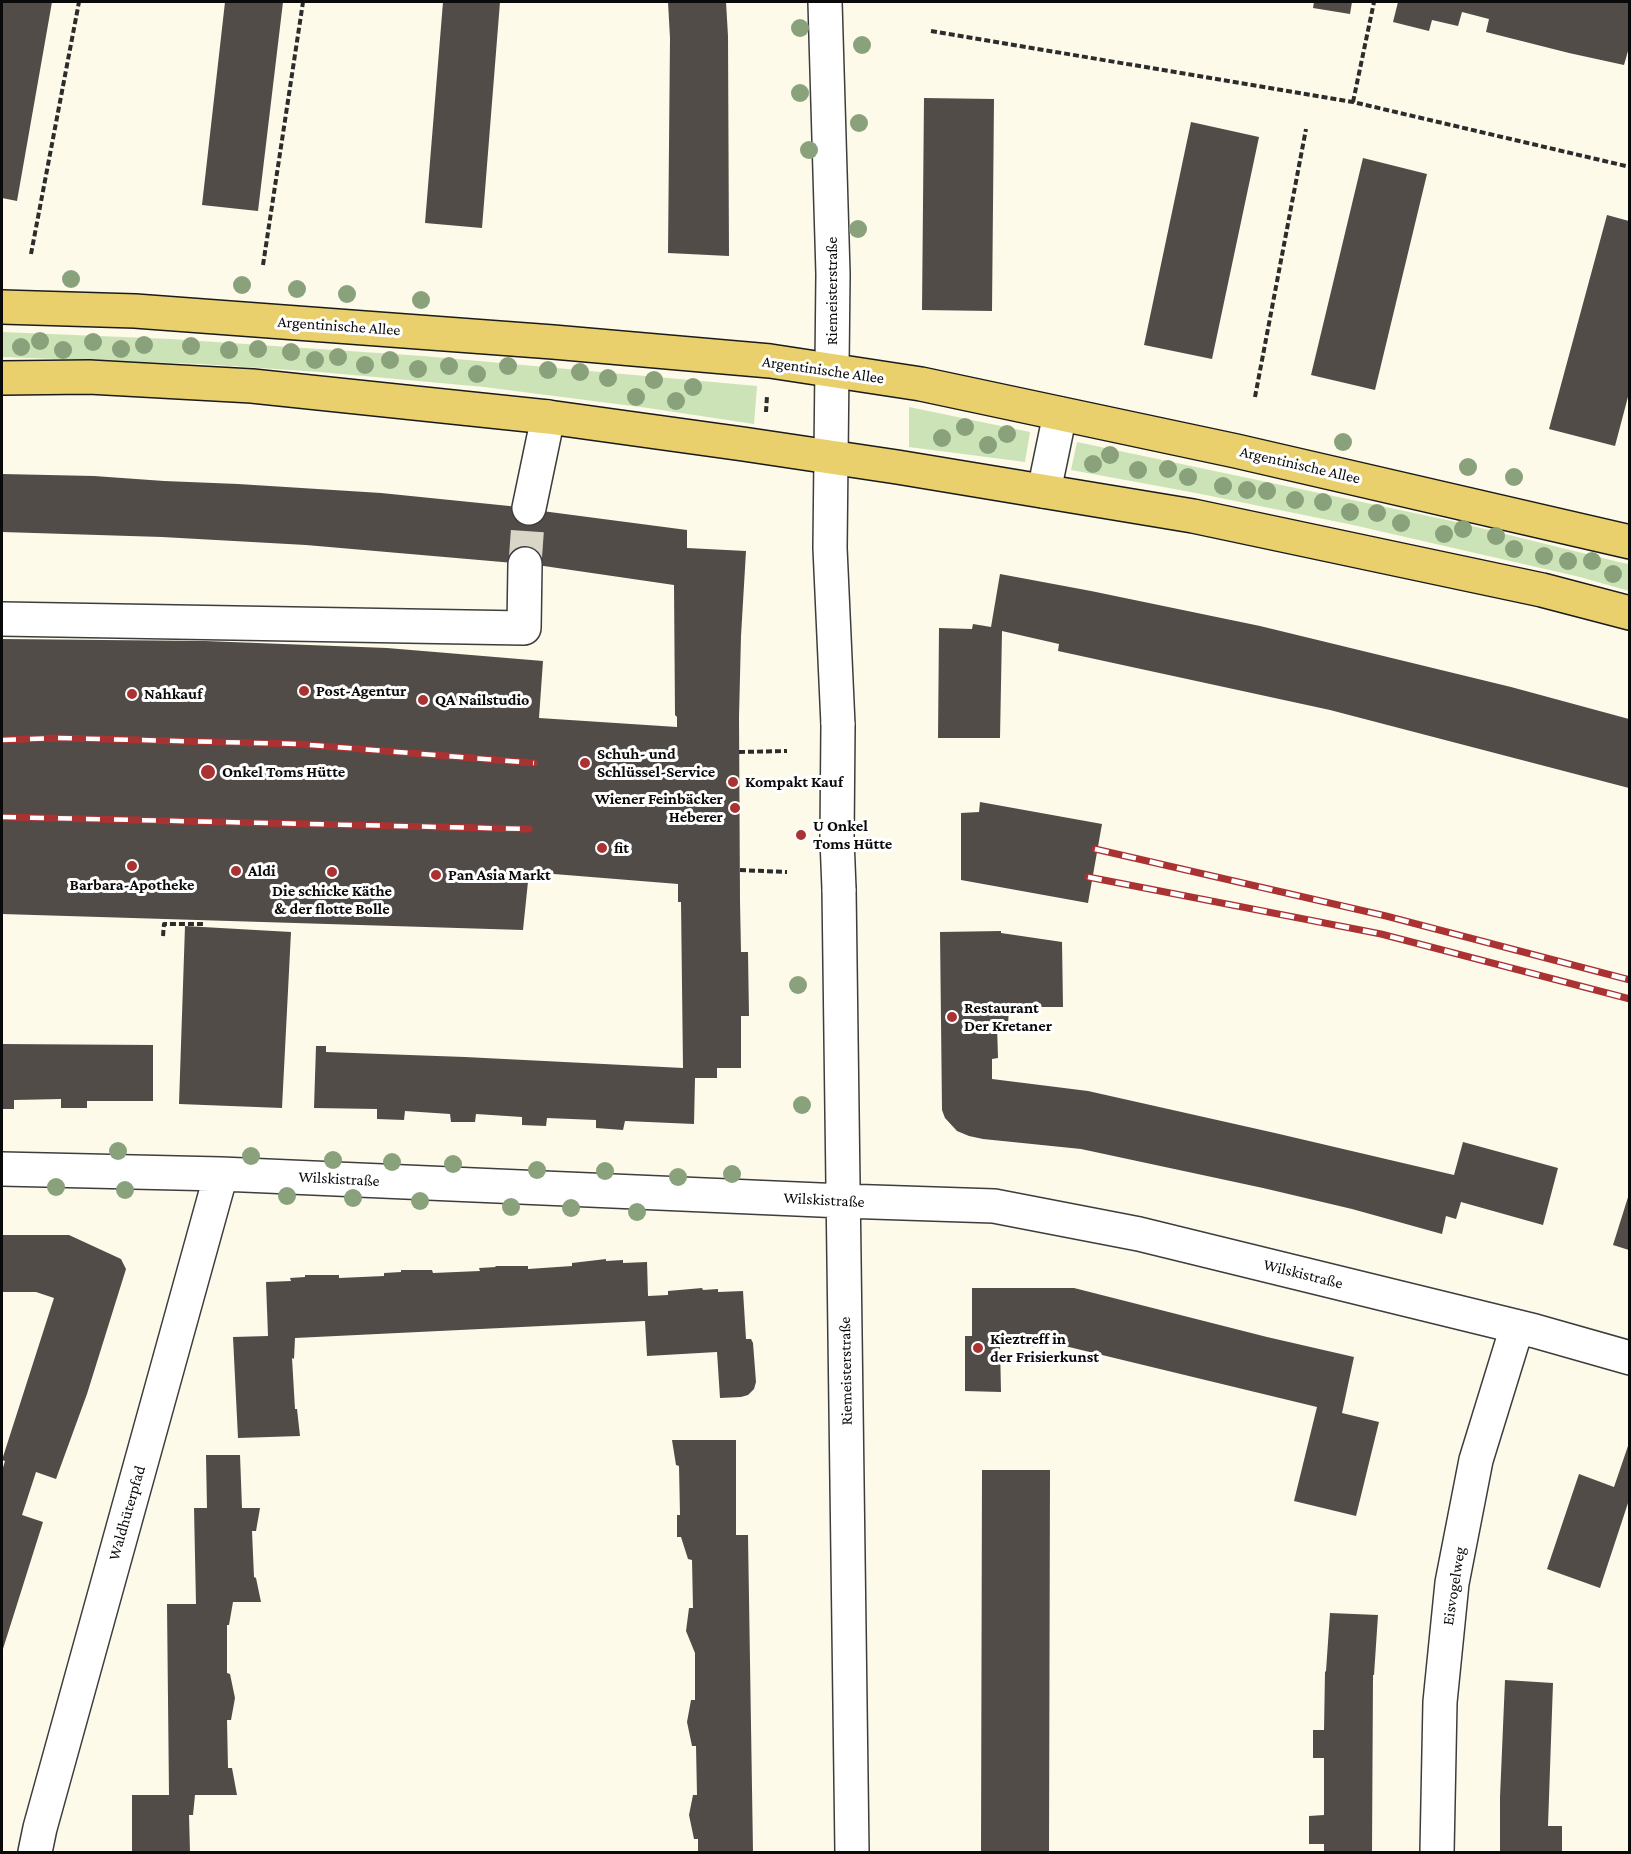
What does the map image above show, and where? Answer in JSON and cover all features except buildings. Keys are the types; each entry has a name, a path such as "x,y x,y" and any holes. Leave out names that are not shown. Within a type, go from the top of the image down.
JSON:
{"main road":[{"name":"Argentinische Allee","path":"2,307 135,311 554,342 770,361 921,384 1247,453 1629,542"},
{"path":"2,378 89,377 252,386 548,417 831,457 1193,516 1542,590 1629,613"}],"street":[{"name":"Riemeisterstraße","path":"825,2 833,274 830,548 838,725 837,839 852,1852"},
{"path":"1044,491 1060,414"},
{"path":"529,508 548,417"},
{"path":"2,619 524,628 525,564"},
{"name":"Wilskistraße","path":"2,1169 222,1174 994,1206 1140,1233 1517,1327 1629,1358"},
{"name":"Waldhüterpfad","path":"34,1852 222,1174"},
{"name":"Eisvogelweg","path":"1437,1852 1440,1702 1452,1583 1476,1460 1517,1327"}],"path":[{"path":"31,254 79,2"},
{"path":"263,266 303,2"},
{"path":"1353,102 1374,2"},
{"path":"931,31 1353,102 1629,167"},
{"path":"1255,397 1306,129"},
{"path":"766,415 768,386"},
{"path":"740,752 787,751"},
{"path":"740,870 787,872"},
{"path":"163,936 164,924 202,924"}],"green space":[{"path":"2,332 171,339 423,356 757,386 754,424 484,387 320,372 200,364 2,357"},
{"path":"909,407 1030,432 1025,462 909,447"},
{"path":"1077,442 1452,521 1629,564 1629,591 1580,577 1353,525 1071,470"}],"tunnel":[{"path":"525,564 529,508"}],"railway":[{"path":"2,740 57,738 298,744 534,763"},
{"path":"2,817 529,829"},
{"path":"1095,849 1386,916 1630,980"},
{"path":"1088,877 1381,934 1630,999"}],"place":[{"name":"Post-Agentur","path":"304,691"},
{"name":"Nahkauf","path":"132,694"},
{"name":"QA Nailstudio","path":"423,700"},
{"name":"Schuh- und Schlüssel-Service","path":"585,763"},
{"name":"Onkel Toms Hütte","path":"208,772"},
{"name":"Kompakt Kauf","path":"733,782"},
{"name":"Wiener Feinbäcker Heberer","path":"735,808"},
{"name":"U Onkel Toms Hütte","path":"801,835"},
{"name":"fit","path":"602,848"},
{"name":"Barbara-Apotheke","path":"132,866"},
{"name":"Aldi","path":"236,871"},
{"name":"Die schicke Käthe & der flotte Bolle","path":"332,872"},
{"name":"Pan Asia Markt","path":"436,875"},
{"name":"Restaurant Der Kretaner","path":"952,1017"},
{"name":"Kieztreff in der Frisierkunst","path":"978,1348"}]}
